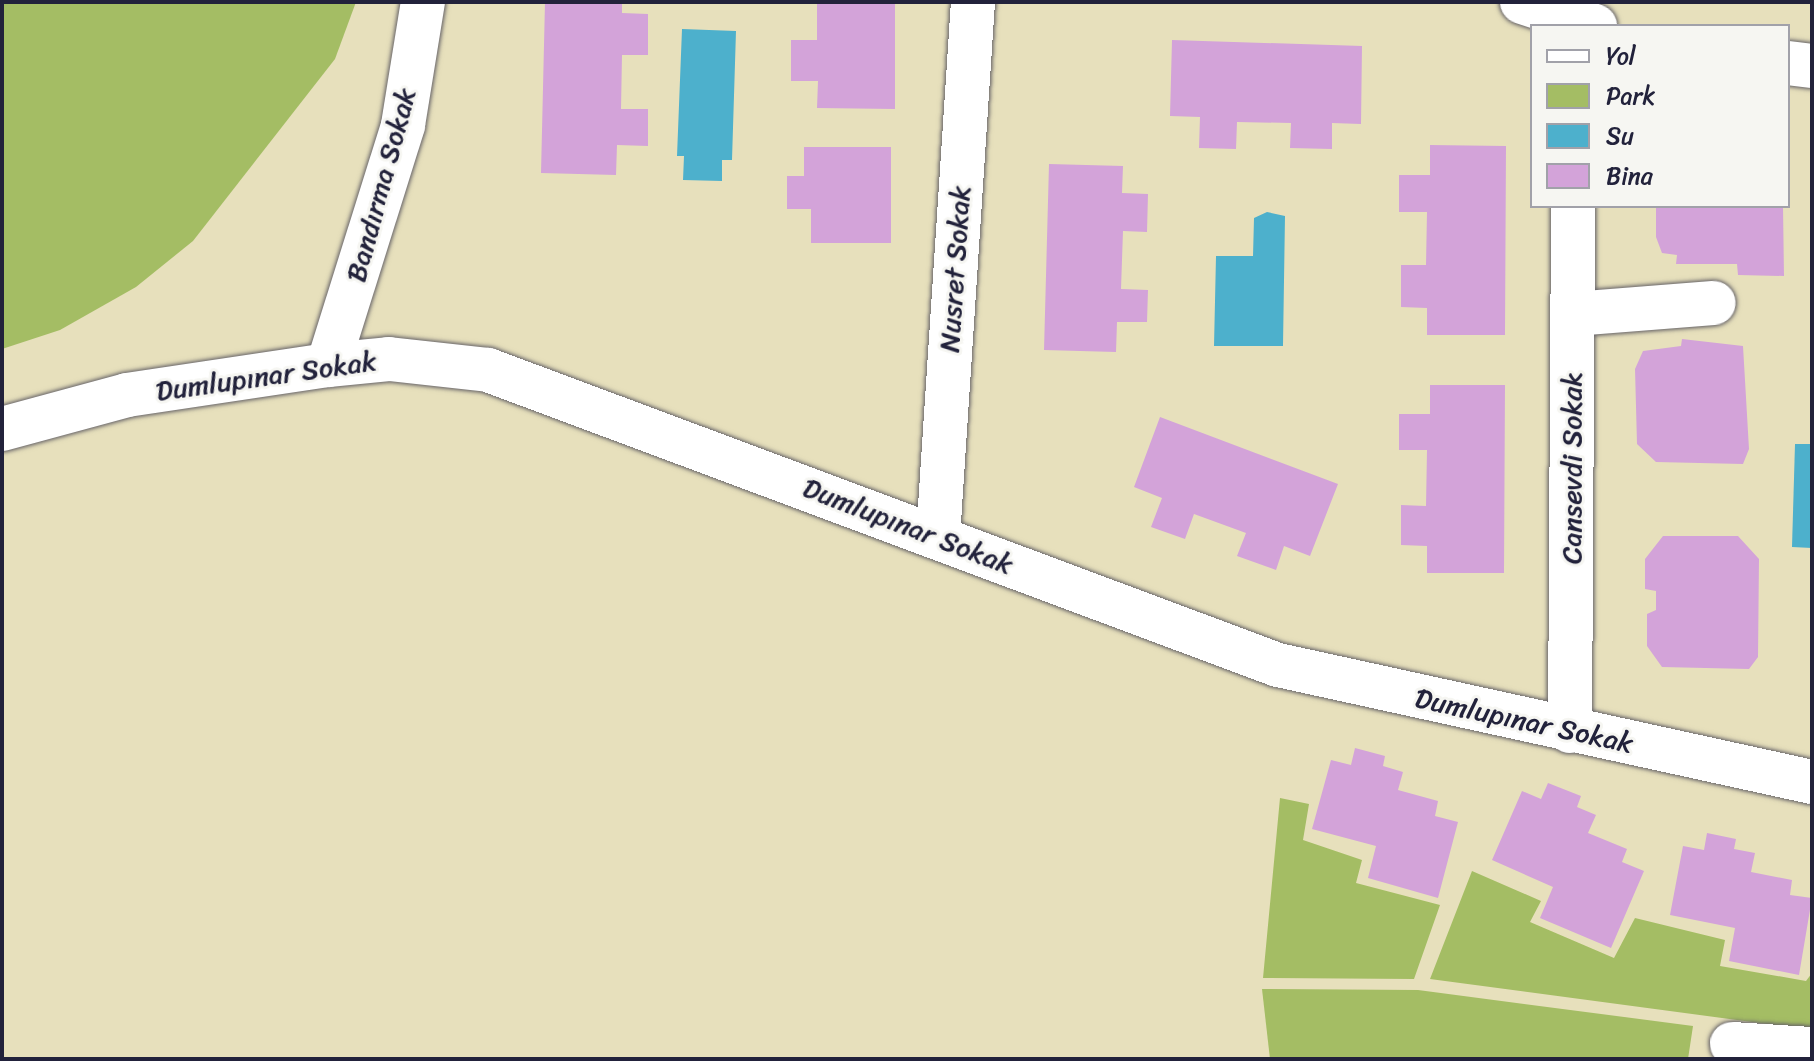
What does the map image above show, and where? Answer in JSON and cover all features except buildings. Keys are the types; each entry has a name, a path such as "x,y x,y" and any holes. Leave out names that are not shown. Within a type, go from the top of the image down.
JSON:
{"street":[{"name":"Bandırma Sokak","path":"328,365 403,125 423,2"},
{"name":"Nusret Sokak","path":"938,537 973,2"},
{"path":"1522,2 1580,19"},
{"path":"1790,63 1812,66"},
{"name":"Cansevdi Sokak","path":"1570,731 1573,208"},
{"path":"1573,314 1714,303"},
{"name":"Dumlupınar Sokak","path":"2,429 127,395 328,365 389,359 488,370 938,537 1177,631 1278,665 1812,782"},
{"path":"1732,1044 1812,1049"}],"green space":[{"path":"2,2 356,2 335,59 193,241 136,287 60,330 2,349"},
{"path":"1280,798 1309,804 1303,840 1362,860 1356,883 1440,905 1414,979 1263,978"},
{"path":"1472,871 1541,901 1530,922 1614,958 1635,918 1725,940 1720,966 1806,981 1812,973 1812,1030 1430,979"},
{"path":"1262,989 1418,990 1693,1026 1688,1059 1270,1059"}],"water":[{"path":"682,29 736,31 732,160 722,160 722,181 683,180 684,156 677,156"},
{"path":"1267,212 1285,216 1283,346 1214,346 1216,256 1253,256 1254,218"},
{"path":"1795,444 1812,444 1812,548 1792,547"}]}
